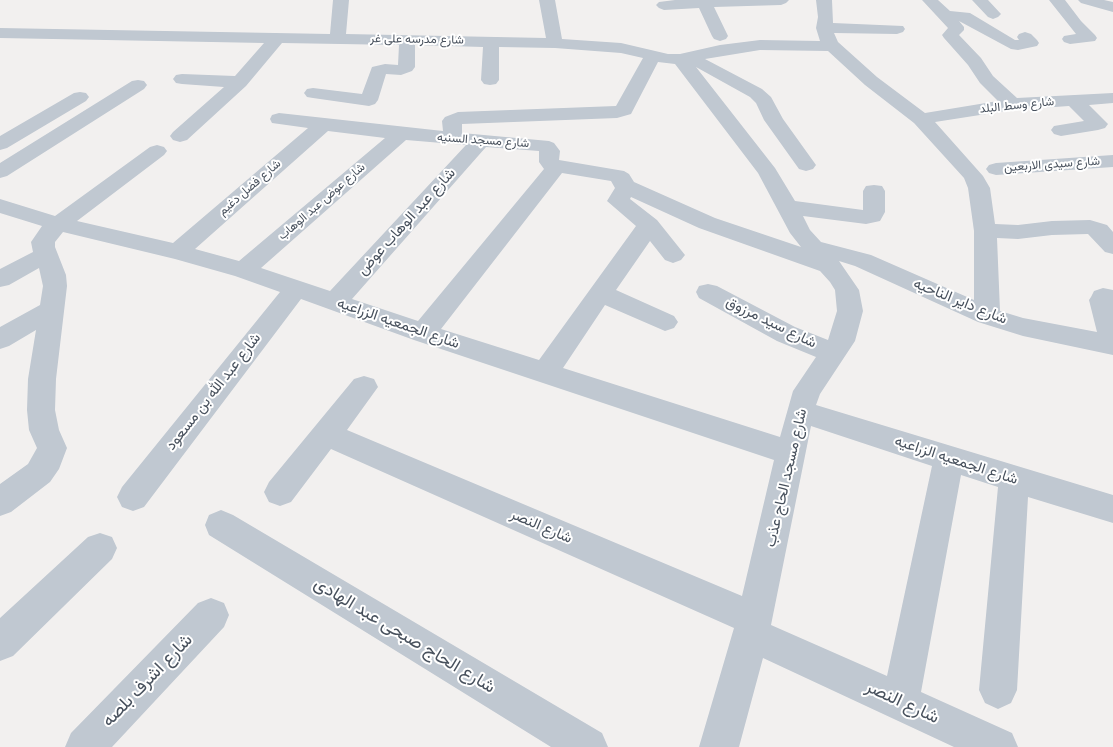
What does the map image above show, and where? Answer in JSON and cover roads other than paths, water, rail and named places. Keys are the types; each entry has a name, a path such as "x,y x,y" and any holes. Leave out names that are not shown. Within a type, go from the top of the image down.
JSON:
{"street":[{"path":"338,38 341,0"},
{"path":"547,0 555,42"},
{"path":"664,5 781,0"},
{"path":"824,0 828,37 853,66 921,119 973,176 979,188 985,231 987,316"},
{"path":"930,0 956,29 950,35 976,62 986,79 1012,104"},
{"path":"980,0 993,14"},
{"path":"1057,0 1075,24 1089,38 1070,39"},
{"path":"1086,0 1113,8"},
{"path":"738,2 760,45"},
{"path":"697,3 720,36"},
{"path":"945,16 966,16 1011,44 1031,43 1025,37"},
{"name":"شارع مدرسه على غر","path":"0,33 555,42 572,49 621,48 674,57 897,29"},
{"path":"0,46 22,33"},
{"path":"180,136 240,82 278,37"},
{"path":"313,93 368,100 378,71 381,69 405,69 407,39"},
{"path":"490,80 491,41"},
{"path":"453,139 452,122 458,118 617,112 624,110 674,57 756,93 764,101 774,120 806,165"},
{"name":"شارع مسجد الحاج عذب","path":"674,57 768,172 787,207 821,257 839,277 847,290 850,311 842,341 808,391 800,411 753,627 719,747"},
{"path":"829,68 853,66"},
{"path":"182,79 240,82"},
{"path":"329,79 374,86"},
{"path":"0,172 138,85"},
{"path":"0,144 80,98"},
{"name":"شارع وسط البلد","path":"921,119 1012,104 1113,98"},
{"path":"1061,130 1098,124 1073,100"},
{"path":"868,105 897,102"},
{"name":"شارع مسجد السنيه","path":"279,119 480,142 542,145 548,147 550,151 549,162 557,166"},
{"name":"شارع فضل دغيم","path":"178,252 322,125"},
{"name":"شارع عوض عبد الوهاب","path":"243,270 401,134"},
{"name":"شارع عبد الوهاب عوض","path":"335,302 480,142"},
{"path":"0,502 39,472 48,460 52,448 44,430 41,410 42,379 55,286 54,274 43,242 51,230 58,224 157,151"},
{"path":"423,333 557,166 617,175 622,178 622,183 626,187 707,223 821,257"},
{"name":"شارع سيدى الاربعين","path":"996,169 1111,166"},
{"path":"626,187 618,201 648,225 673,255"},
{"path":"787,207 866,217 872,216 874,212 874,191"},
{"name":"شارع الجمعيه الزراعيه","path":"6,213 178,252 243,270 423,333 792,453"},
{"path":"545,372 648,225"},
{"path":"985,231 1018,232 1052,228 1090,227 1099,230 1113,247"},
{"path":"0,279 46,255"},
{"name":"شارع داير الناحيه","path":"821,257 864,260 987,316 1023,327 1113,344"},
{"name":"شارع عبد الله بن مسعود","path":"133,497 296,289"},
{"name":"شارع سيد مرزوق","path":"708,292 786,334 834,353"},
{"path":"601,293 665,322"},
{"path":"1113,298 1103,297 1102,300 1113,344"},
{"path":"0,339 52,309"},
{"path":"280,492 364,387"},
{"name":"شارع الجمعيه الزراعيه","path":"800,411 1014,480 1113,509"},
{"name":"شارع النصر","path":"326,434 753,627 900,702 998,747"},
{"path":"900,702 949,459"},
{"path":"998,690 1014,480"},
{"name":"شارع الحاج صبحى عبد الهادى","path":"221,525 588,747"},
{"path":"0,643 100,548"},
{"name":"شارع اشرف بلصه","path":"85,747 211,615"}]}
